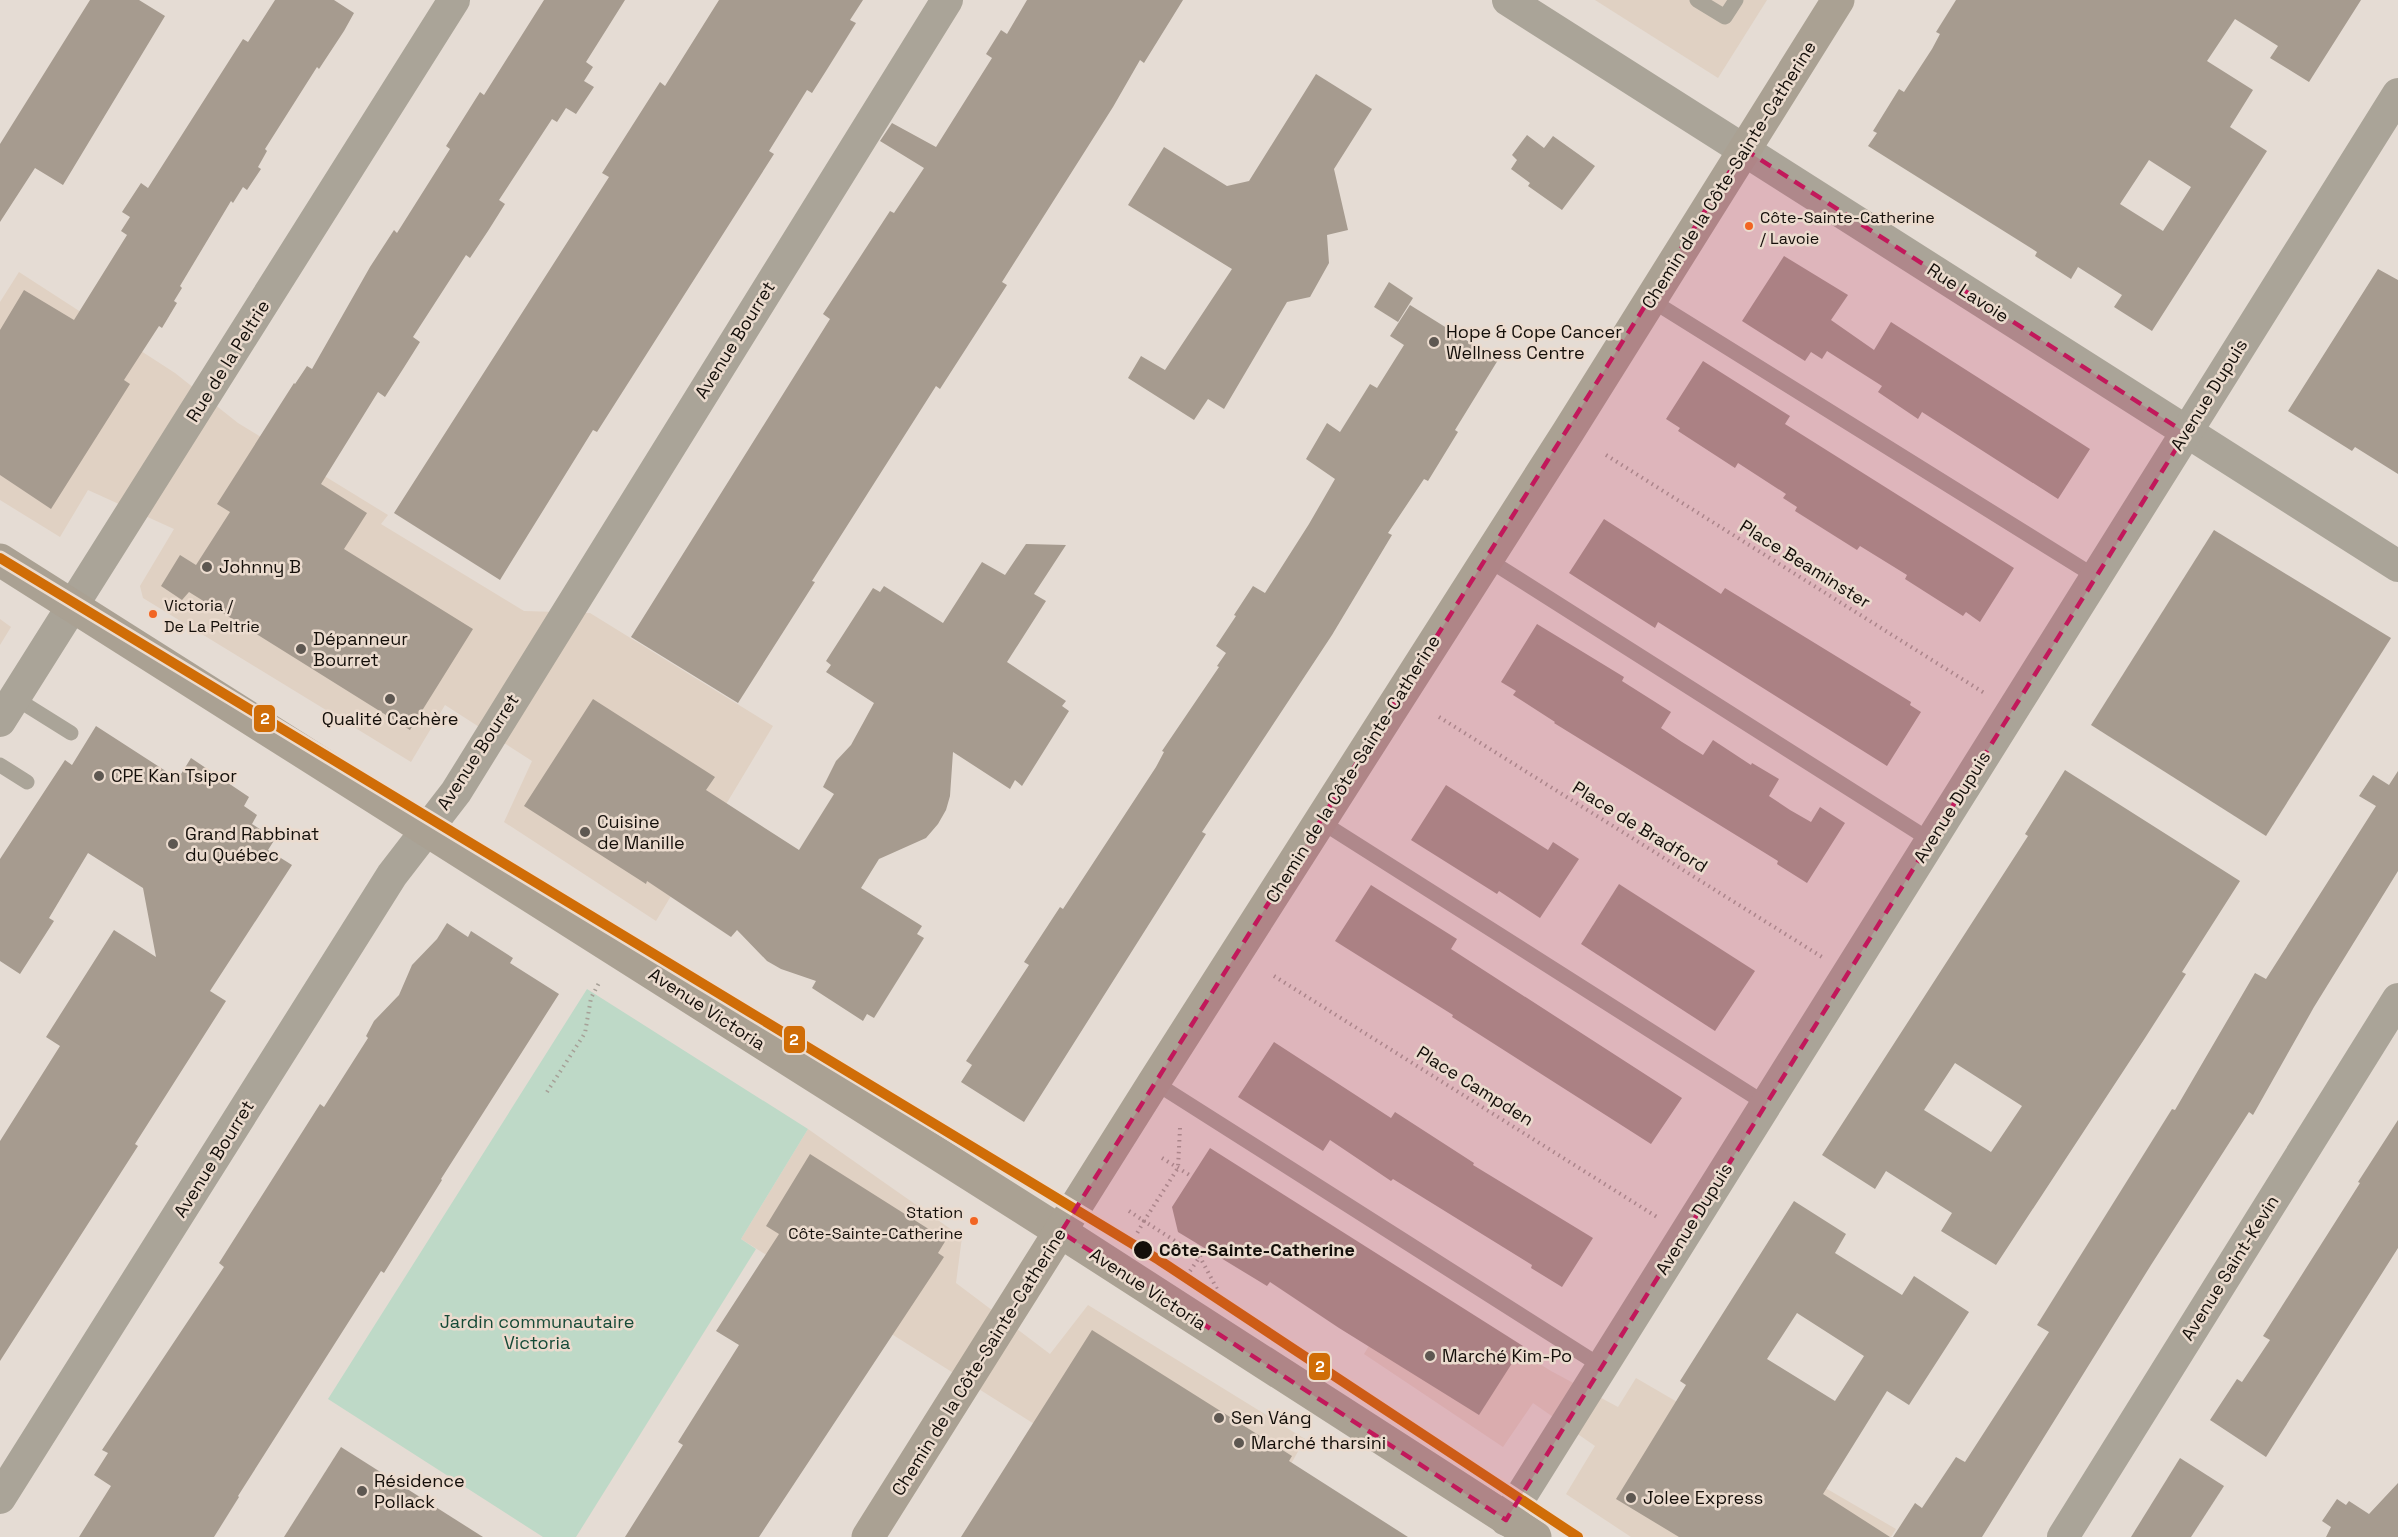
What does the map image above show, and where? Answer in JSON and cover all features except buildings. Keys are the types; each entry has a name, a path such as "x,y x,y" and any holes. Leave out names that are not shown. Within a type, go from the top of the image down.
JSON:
{"main road":[{"name":"Chemin de la Côte-Sainte-Catherine","path":"868,1537 1651,300 1838,0"},
{"name":"Avenue Victoria","path":"0,560 1061,1232 1535,1537"}],"street":[{"name":"Rue de la Peltrie","path":"7,709 454,0"},
{"name":"Avenue Bourret","path":"0,1498 386,885 456,792 947,0"},
{"name":"Rue Lavoie","path":"1508,0 2398,566"},
{"name":"Avenue Dupuis","path":"1506,1520 2398,94"},
{"name":"Avenue Saint-Kevin","path":"2063,1537 2398,999"}],"lane":[{"path":"1697,0 1725,17 1736,0"},
{"path":"1651,300 2096,578"},
{"path":"1487,559 1930,840"},
{"path":"7,709 71,733"},
{"path":"0,765 27,782"},
{"path":"1320,821 1766,1104"},
{"path":"1154,1082 1601,1366"}],"path":[{"name":"Place Beaminster","path":"1606,455 1990,696"},
{"name":"Place de Bradford","path":"1439,717 1826,959"},
{"name":"Place Campden","path":"1274,976 1661,1220"},
{"path":"547,1092 585,1033 591,998 599,983"},
{"path":"1136,1235 1179,1167 1180,1128"},
{"path":"1162,1158 1191,1176"},
{"path":"1128,1211 1200,1257 1217,1289"},
{"path":"1190,1271 1205,1249"}],"highlighted area":[{"path":"1744,149 2186,433 1506,1520 1061,1232"}],"shaded area":[{"path":"1595,0 1767,0 1718,78"},
{"path":"19,272 175,373 238,423 388,515 381,524 524,611 590,613 773,726 656,921 504,822 532,761 445,705 411,762 143,598 140,586 174,529 88,490 60,537 0,500 0,302"},
{"path":"0,619 11,627 0,645"},
{"path":"808,1129 962,1237 956,1283 1050,1354 1088,1305 1305,1439 1250,1537 1158,1502 741,1239"},
{"path":"1409,1281 1551,1371 1618,1407 1636,1378 1896,1529 1891,1537 1631,1537 1566,1494 1595,1446 1533,1403 1503,1447 1364,1354"}],"green space":[{"name":"Jardin communautaire Victoria","path":"587,989 808,1129 741,1239 756,1249 576,1537 543,1537 328,1399"}],"transit line":[{"name":"2","path":"0,558 1159,1260 1578,1537"}],"place":[{"name":"Côte-Sainte-Catherine / Lavoie","path":"1749,226"},
{"name":"Hope & Cope Cancer Wellness Centre","path":"1434,342"},
{"name":"Johnny B","path":"207,567"},
{"name":"Victoria / De La Peltrie","path":"153,614"},
{"name":"Dépanneur Bourret","path":"301,649"},
{"name":"Qualité Cachère","path":"390,699"},
{"name":"CPE Kan Tsipor","path":"99,776"},
{"name":"Cuisine de Manille","path":"585,832"},
{"name":"Grand Rabbinat du Québec","path":"173,844"},
{"name":"Station Côte-Sainte-Catherine","path":"974,1221"},
{"name":"Côte-Sainte-Catherine","path":"1143,1250"},
{"name":"Marché Kim-Po","path":"1430,1356"},
{"name":"Sen Váng","path":"1219,1418"},
{"name":"Marché tharsini","path":"1239,1443"},
{"name":"Résidence Pollack","path":"362,1491"},
{"name":"Jolee Express","path":"1631,1498"}]}
